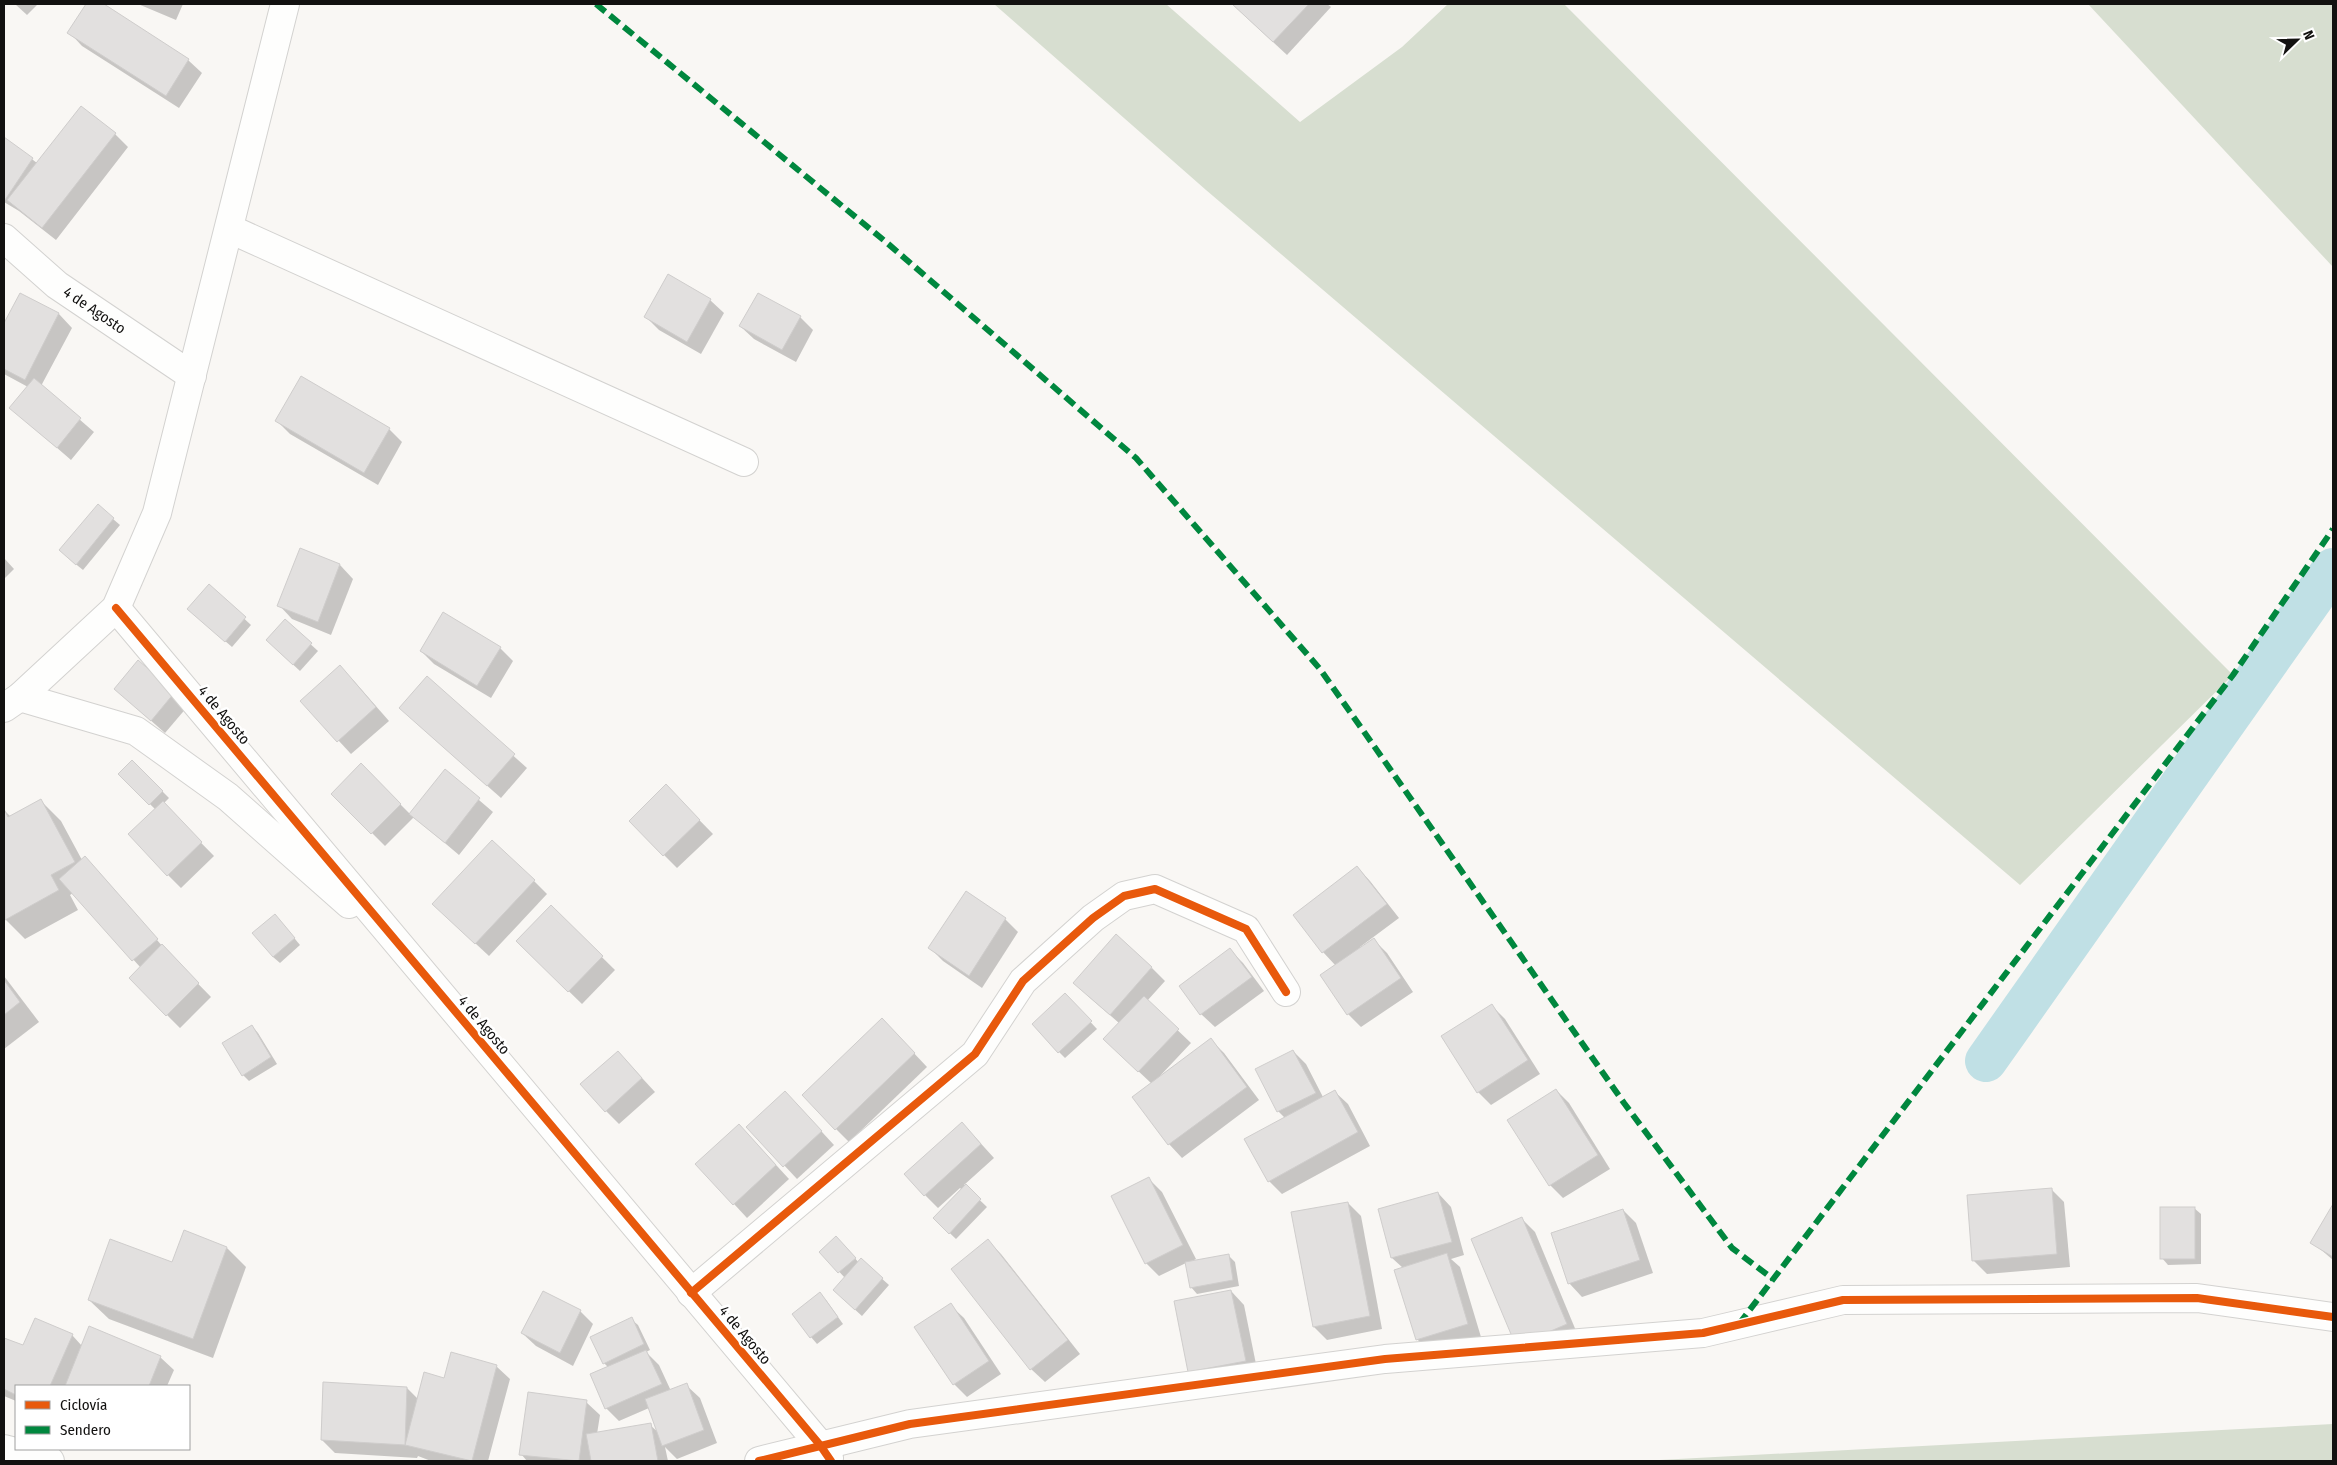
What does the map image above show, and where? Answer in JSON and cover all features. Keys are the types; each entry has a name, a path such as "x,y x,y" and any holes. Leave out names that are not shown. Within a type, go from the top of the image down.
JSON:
{"street":[{"path":"12,703 116,608 157,513 230,229 285,4"},
{"path":"230,229 744,462"},
{"name":"4 de Agosto","path":"4,238 57,285 192,376"},
{"name":"4 de Agosto","path":"116,608 826,1453"},
{"path":"12,703 136,731 228,797 322,883 398,944"},
{"path":"691,1293 975,1054 1023,980 1092,918 1124,896 1155,889 1246,929 1286,992"},
{"path":"759,1461 826,1453 910,1424 1385,1359 1703,1333 1843,1300 2197,1298 2333,1317"},
{"path":"4,1449 50,1461"}],"shaded area":[{"path":"994,4 1166,4 1300,122 1402,47 1448,4 1564,4 2233,675 2020,885 1206,190"},
{"path":"2088,4 2333,4 2333,267"},
{"path":"2333,1424 2333,1461 1641,1461"}],"building":[{"path":"86,4 104,4 189,59 166,96 67,33"},
{"path":"1232,4 1309,4 1273,42"},
{"path":"81,106 116,133 42,228 7,200"},
{"path":"4,137 33,158 5,200 4,199"},
{"path":"668,274 711,299 687,342 644,317"},
{"path":"20,293 59,313 25,380 4,369 4,323"},
{"path":"758,293 801,316 782,350 739,326"},
{"path":"301,376 390,428 364,473 275,421"},
{"path":"34,378 81,418 57,448 9,408"},
{"path":"98,504 114,518 76,565 59,550"},
{"path":"300,548 340,564 318,622 277,606"},
{"path":"209,584 246,617 225,642 187,609"},
{"path":"443,612 501,647 477,686 420,651"},
{"path":"285,619 312,643 293,665 266,640"},
{"path":"138,660 175,692 151,721 114,689"},
{"path":"340,665 376,707 337,742 300,701"},
{"path":"427,676 515,754 487,786 399,708"},
{"path":"132,760 163,791 149,805 118,774"},
{"path":"361,763 401,804 371,834 331,794"},
{"path":"445,769 480,798 445,843 409,814"},
{"path":"666,784 700,820 663,856 629,821"},
{"path":"41,799 75,862 51,875 59,890 5,920 4,809 8,817"},
{"path":"163,801 202,842 167,876 128,834"},
{"path":"492,840 535,880 475,944 432,904"},
{"path":"85,856 158,939 132,961 59,879"},
{"path":"1357,866 1387,904 1322,953 1293,915"},
{"path":"966,891 1006,918 969,976 928,948"},
{"path":"551,905 603,956 568,992 516,941"},
{"path":"275,914 295,938 273,957 252,933"},
{"path":"1116,934 1152,967 1110,1015 1073,983"},
{"path":"1374,938 1401,978 1347,1015 1320,975"},
{"path":"162,944 199,983 166,1016 129,978"},
{"path":"1230,948 1252,977 1200,1015 1179,986"},
{"path":"4,980 20,1002 4,1015"},
{"path":"1065,993 1092,1021 1058,1053 1032,1024"},
{"path":"1144,996 1179,1029 1138,1072 1103,1039"},
{"path":"1492,1004 1528,1060 1477,1093 1441,1036"},
{"path":"882,1018 915,1053 835,1130 802,1095"},
{"path":"252,1025 271,1057 242,1076 222,1043"},
{"path":"1211,1038 1247,1087 1168,1145 1132,1097"},
{"path":"1293,1050 1316,1093 1277,1112 1255,1069"},
{"path":"618,1051 642,1078 605,1112 580,1084"},
{"path":"1556,1089 1598,1155 1549,1186 1507,1120"},
{"path":"1335,1090 1358,1132 1268,1182 1244,1139"},
{"path":"785,1091 822,1131 783,1167 746,1127"},
{"path":"962,1122 981,1144 924,1196 904,1174"},
{"path":"739,1124 776,1165 733,1205 695,1164"},
{"path":"1149,1177 1183,1245 1145,1264 1111,1196"},
{"path":"966,1184 981,1199 949,1234 933,1218"},
{"path":"2052,1188 2057,1254 1972,1261 1967,1195"},
{"path":"1438,1192 1452,1242 1391,1258 1378,1209"},
{"path":"1348,1202 1370,1316 1313,1327 1291,1212"},
{"path":"2333,1204 2333,1257 2310,1243"},
{"path":"2160,1207 2195,1207 2195,1259 2160,1259"},
{"path":"1623,1209 1640,1260 1568,1284 1551,1233"},
{"path":"1522,1217 1567,1324 1516,1346 1471,1239"},
{"path":"184,1230 227,1247 193,1339 88,1300 110,1239 172,1262"},
{"path":"836,1236 856,1258 838,1273 819,1252"},
{"path":"988,1239 1068,1340 1030,1370 951,1269"},
{"path":"1447,1253 1468,1324 1416,1340 1394,1270"},
{"path":"1229,1254 1233,1280 1190,1288 1185,1262"},
{"path":"861,1258 883,1278 855,1310 833,1290"},
{"path":"1231,1290 1246,1361 1188,1372 1174,1301"},
{"path":"543,1291 581,1310 560,1353 521,1333"},
{"path":"820,1292 838,1317 810,1338 792,1314"},
{"path":"951,1303 989,1361 953,1385 914,1327"},
{"path":"632,1317 644,1344 603,1364 590,1337"},
{"path":"35,1318 73,1334 50,1385 15,1385 15,1394 4,1389 4,1338 23,1345"},
{"path":"89,1326 161,1356 149,1385 65,1385"},
{"path":"646,1350 662,1384 605,1409 590,1374"},
{"path":"451,1352 497,1365 472,1461 405,1445 424,1372 444,1378"},
{"path":"323,1382 407,1387 405,1445 321,1440"},
{"path":"687,1383 704,1430 662,1446 645,1399"},
{"path":"528,1392 587,1400 579,1461 519,1455"},
{"path":"651,1423 658,1461 591,1461 586,1434"}],"waterway":[{"path":"1986,1061 2333,569"}],"marked path":[{"path":"596,4 886,242 1136,458 1320,669 1624,1103 1732,1248 1773,1279"},
{"path":"1739,1324 2233,675 2333,529"}],"cycle path":[{"path":"116,608 820,1445 831,1461"},
{"path":"691,1293 975,1054 1023,981 1093,918 1124,896 1155,889 1246,929 1286,992"},
{"path":"759,1461 910,1424 1385,1359 1703,1333 1843,1300 2197,1298 2333,1317"}]}
